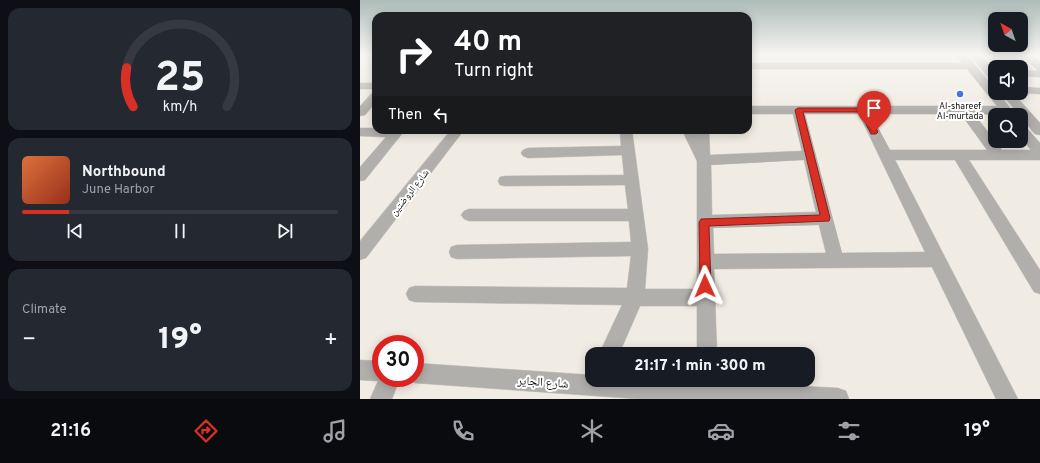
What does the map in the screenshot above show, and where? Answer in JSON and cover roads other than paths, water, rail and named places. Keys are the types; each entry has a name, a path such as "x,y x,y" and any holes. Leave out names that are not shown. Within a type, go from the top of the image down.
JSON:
{"street":[{"path":"976,74 1005,108"},
{"path":"360,86 372,86"},
{"path":"1028,91 1040,92"},
{"path":"360,112 372,99"},
{"path":"1013,100 1020,108"},
{"path":"964,109 998,155"},
{"path":"752,110 964,109 988,111"},
{"path":"798,110 836,260"},
{"path":"863,110 936,259 1008,399"},
{"path":"1028,110 1040,111"},
{"path":"360,112 372,112"},
{"path":"1028,117 1040,131"},
{"path":"360,132 372,132"},
{"path":"363,170 395,134"},
{"name":"شارع الروضتين","path":"360,253 455,134"},
{"path":"612,347 635,297 640,249 626,134"},
{"path":"690,134 703,160"},
{"path":"703,134 707,347"},
{"path":"1028,137 1040,152"},
{"path":"528,153 628,150"},
{"path":"885,155 1040,155"},
{"path":"959,155 1040,286"},
{"path":"703,160 810,156"},
{"path":"505,181 631,180"},
{"path":"469,215 636,215"},
{"path":"704,222 825,218"},
{"path":"457,252 640,249"},
{"path":"705,262 936,259"},
{"path":"415,294 706,298"},
{"path":"360,370 372,371"},
{"name":"شارع الجاير","path":"424,374 585,382"},
{"path":"381,399 386,387"},
{"name":"شارع الجاير","path":"726,387 838,399"}],"place":[{"name":"Al-shareef Al-murtada","path":"960,94"}]}
